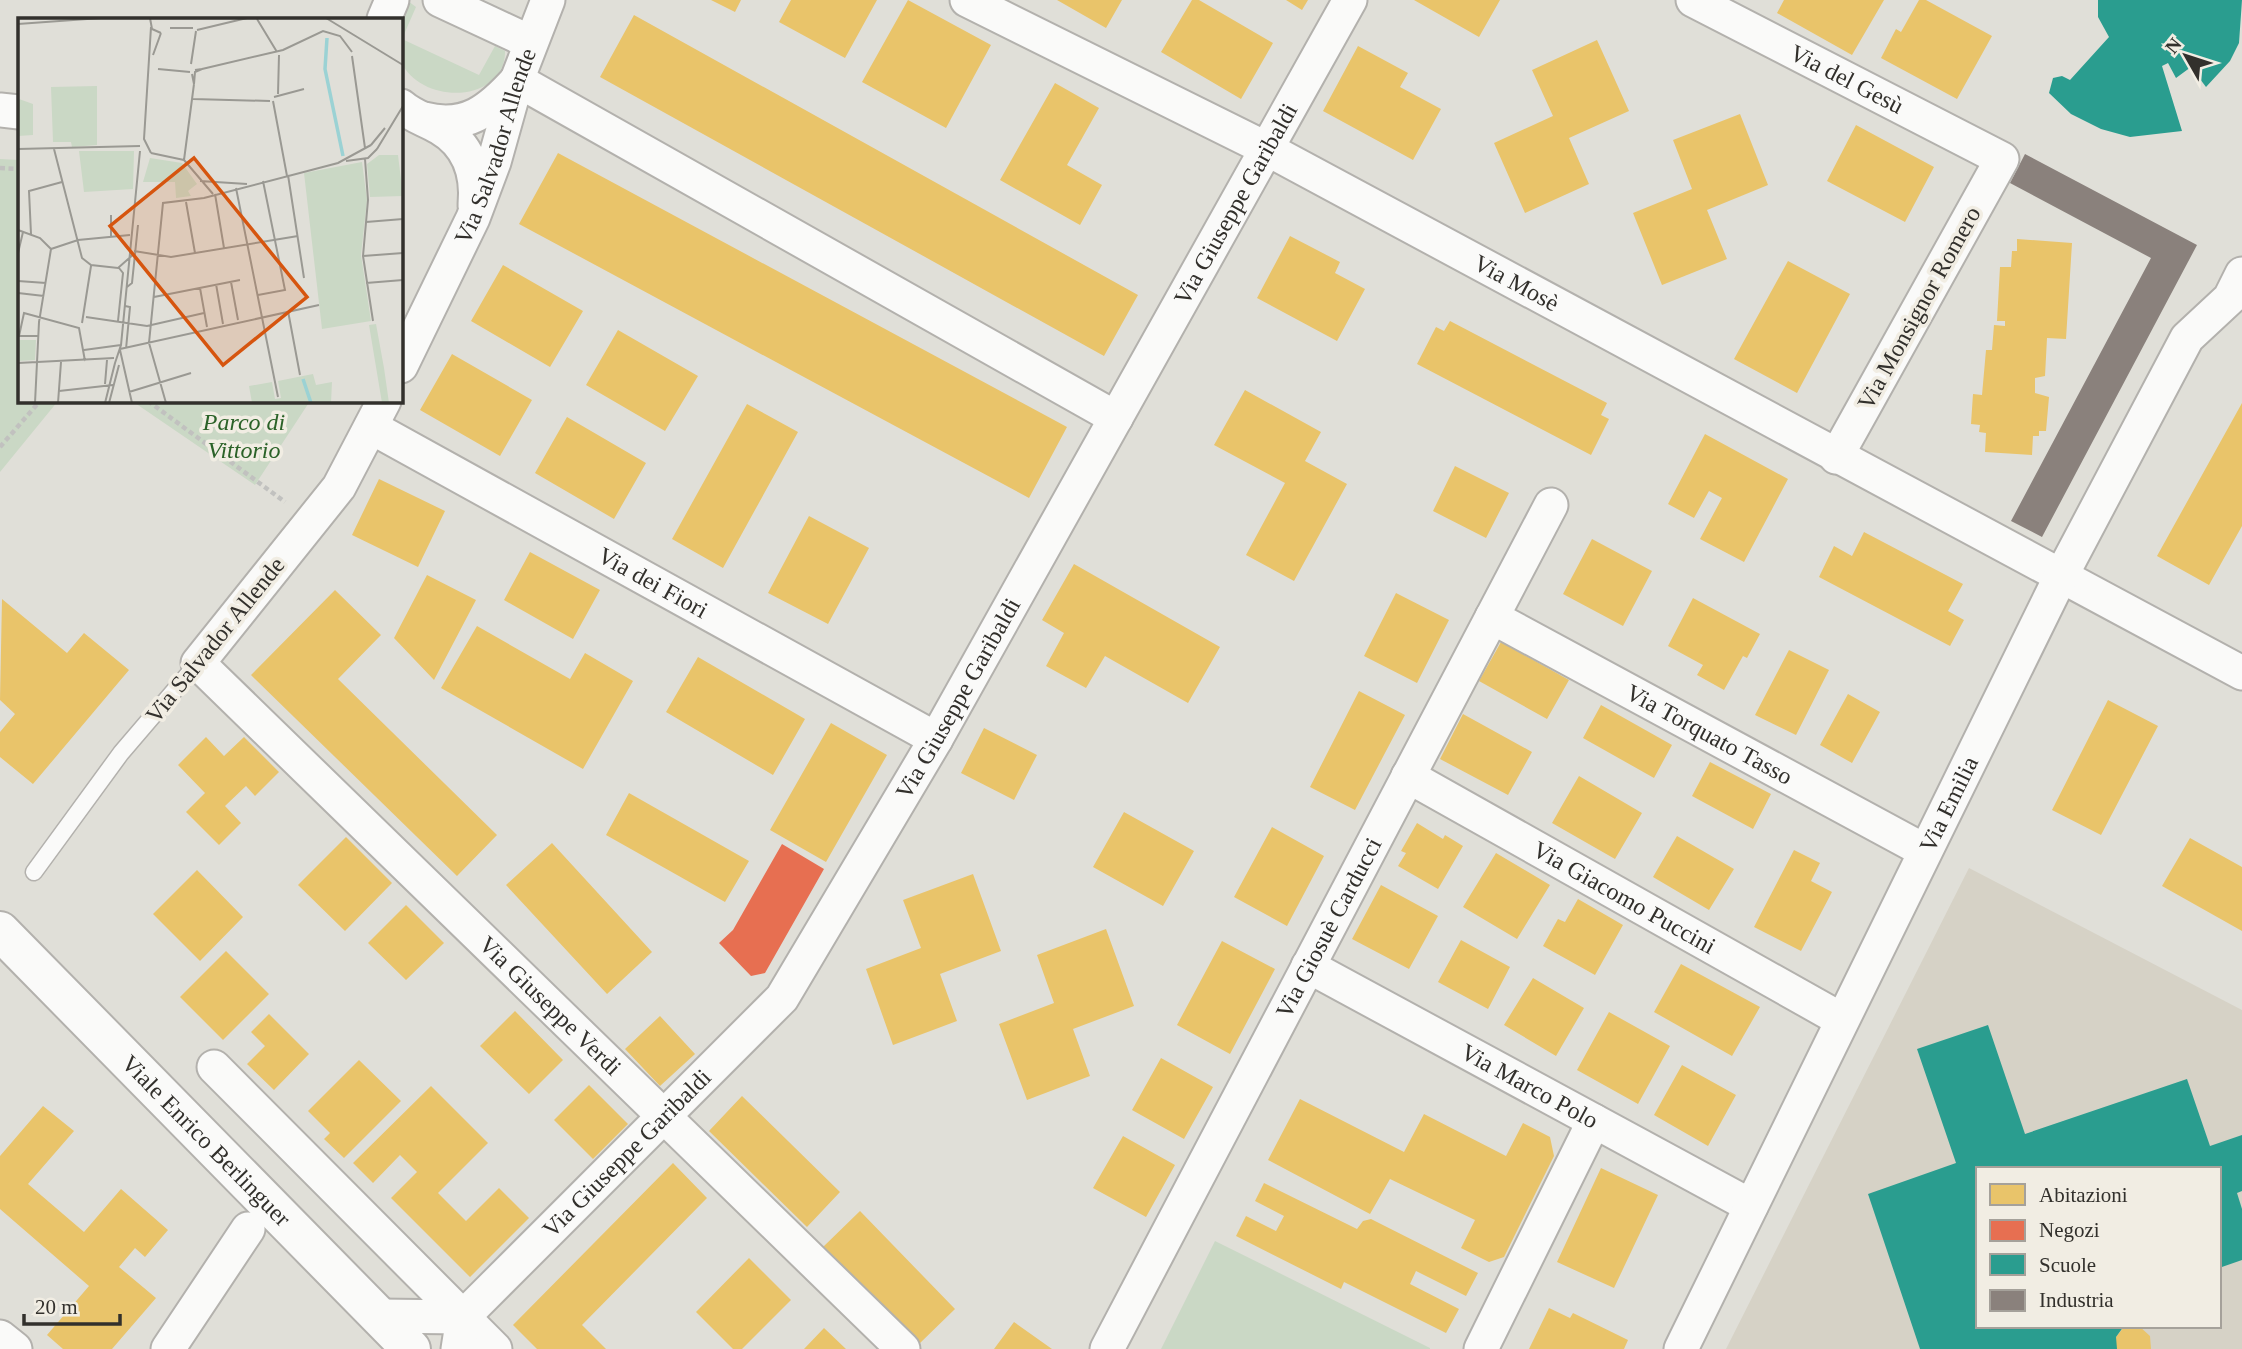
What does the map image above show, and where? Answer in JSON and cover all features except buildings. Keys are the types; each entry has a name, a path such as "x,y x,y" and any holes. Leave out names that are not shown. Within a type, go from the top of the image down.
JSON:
{"street":[{"path":"384,18 392,0"},
{"path":"440,0 530,42"},
{"name":"Via Salvador Allende","path":"402,364 473,218 494,162 530,42 548,0"},
{"name":"Via Mosè","path":"967,0 1266,149 2060,578 2242,673"},
{"name":"Via Giuseppe Garibaldi","path":"461,1333 666,1116 782,998 936,739 1350,0"},
{"name":"Via del Gesù","path":"1693,0 2002,159"},
{"path":"408,115 444,123 469,120 493,106 517,80 1116,418"},
{"path":"0,110 18,112"},
{"path":"408,115 450,135 465,152 476,184 473,218"},
{"name":"Via Monsignor Romero","path":"1836,457 2002,159"},
{"name":"Via Emilia","path":"1681,1349 2060,578 2188,338 2238,291"},
{"name":"Via Salvador Allende","path":"198,663 339,487 377,414"},
{"name":"Via dei Fiori","path":"377,414 936,739"},
{"name":"Via Giosuè Carducci","path":"1107,1349 1551,505"},
{"name":"Via Torquato Tasso","path":"1492,617 1925,851"},
{"name":"Via Giuseppe Verdi","path":"198,663 903,1349"},
{"name":"Via Giacomo Puccini","path":"1408,776 1842,1020"},
{"name":"Viale Enrico Berlinguer","path":"0,931 411,1349"},
{"name":"Via Marco Polo","path":"1308,966 1751,1206"},
{"path":"214,1067 461,1333"},
{"path":"1481,1349 1594,1121"},
{"path":"168,1349 248,1229"},
{"path":"379,1317 461,1333 495,1349"},
{"path":"0,1337 15,1349"}],"lane":[{"name":"Via Salvador Allende","path":"34,872 121,754 198,663"}],"path":[{"path":"0,168 18,169"},
{"path":"0,447 39,402"},
{"path":"149,402 288,505"}],"shaded area":[{"path":"1969,868 2242,1010 2242,1349 1726,1349"}],"green space":[{"path":"408,1 416,7 402,39 402,32 403,2"},
{"path":"402,39 479,75 495,46 505,51 502,68 492,81 478,89 444,92 412,77 402,63"},
{"path":"0,159 18,160 18,402 57,402 0,472"},
{"name":"Parco di Vittorio","path":"133,402 309,402 255,485"},
{"path":"1215,1241 1430,1348 1430,1349 1161,1349"}]}
